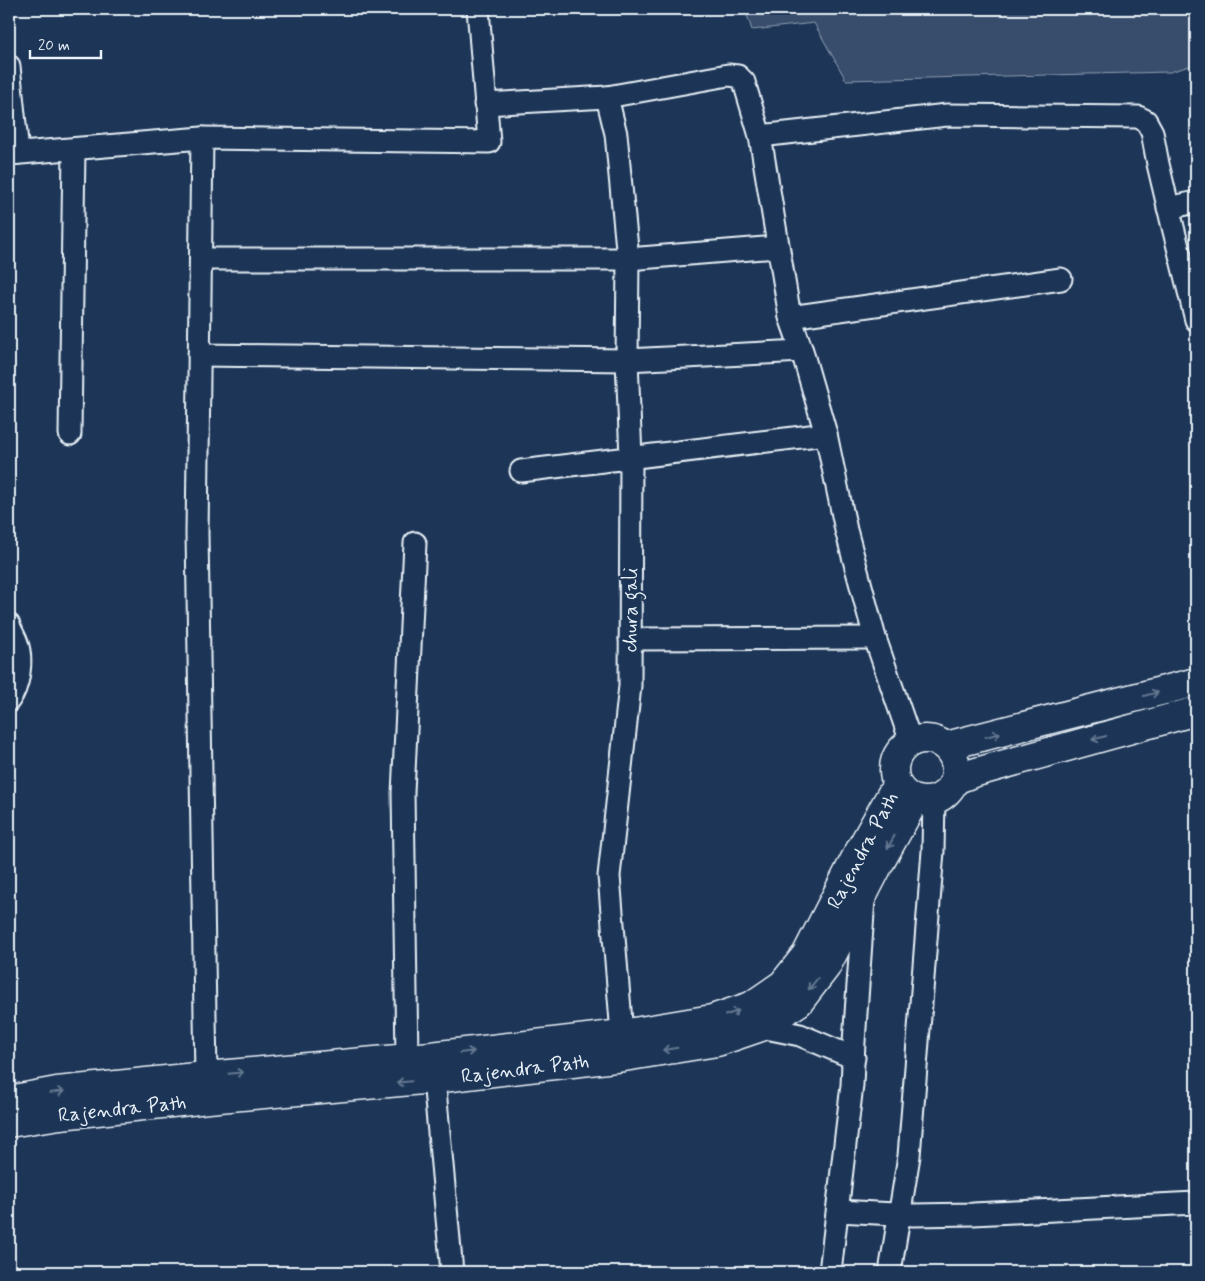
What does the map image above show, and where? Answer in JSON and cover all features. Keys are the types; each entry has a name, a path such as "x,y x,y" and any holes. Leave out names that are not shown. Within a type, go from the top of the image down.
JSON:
{"main road":[{"path":"946,746 1196,682"},
{"name":"Rajendra Path","path":"911,742 902,749 896,760 894,772 916,794 940,798 949,790 955,780 972,773 1196,711"},
{"path":"911,742 923,739 935,740 946,746 954,756 957,768 955,780"},
{"name":"Rajendra Path","path":"9,1100 57,1091 407,1058 622,1034 712,1020 751,1006 783,984 854,887 916,794"},
{"name":"Rajendra Path","path":"9,1123 60,1115 159,1104 434,1079 624,1057 717,1042 761,1027 799,1002 826,968 854,887"}],"street":[{"path":"9,66 14,153 202,138 488,142 478,9"},
{"path":"485,104 607,97 728,75 738,76 744,82 760,136 790,317 826,434 846,530 875,638 911,742"},
{"name":"chura gali","path":"607,97 616,134 628,259 627,360 631,458 630,686 609,876 622,1034"},
{"path":"760,136 947,114 1138,117 1146,121 1152,132 1168,208 1196,320"},
{"path":"202,138 197,534 206,1076"},
{"path":"70,434 74,149"},
{"path":"1168,208 1196,202"},
{"path":"201,258 628,259 778,247"},
{"path":"790,317 1062,279"},
{"path":"199,355 627,360 802,351"},
{"path":"521,472 826,434"},
{"path":"407,1058 403,793 415,543"},
{"path":"9,625 18,644 20,669 14,694 9,700"},
{"path":"630,639 875,638"},
{"path":"890,1272 909,1156 933,851 916,794"},
{"path":"830,1272 854,1058 854,887"},
{"path":"761,1027 800,1035 854,1058"},
{"path":"434,1079 452,1272"},
{"path":"838,1211 899,1215 973,1214 1196,1203"}],"shaded area":[{"path":"745,9 1196,9 1196,64 1170,72 846,80 814,23 752,30"}]}
